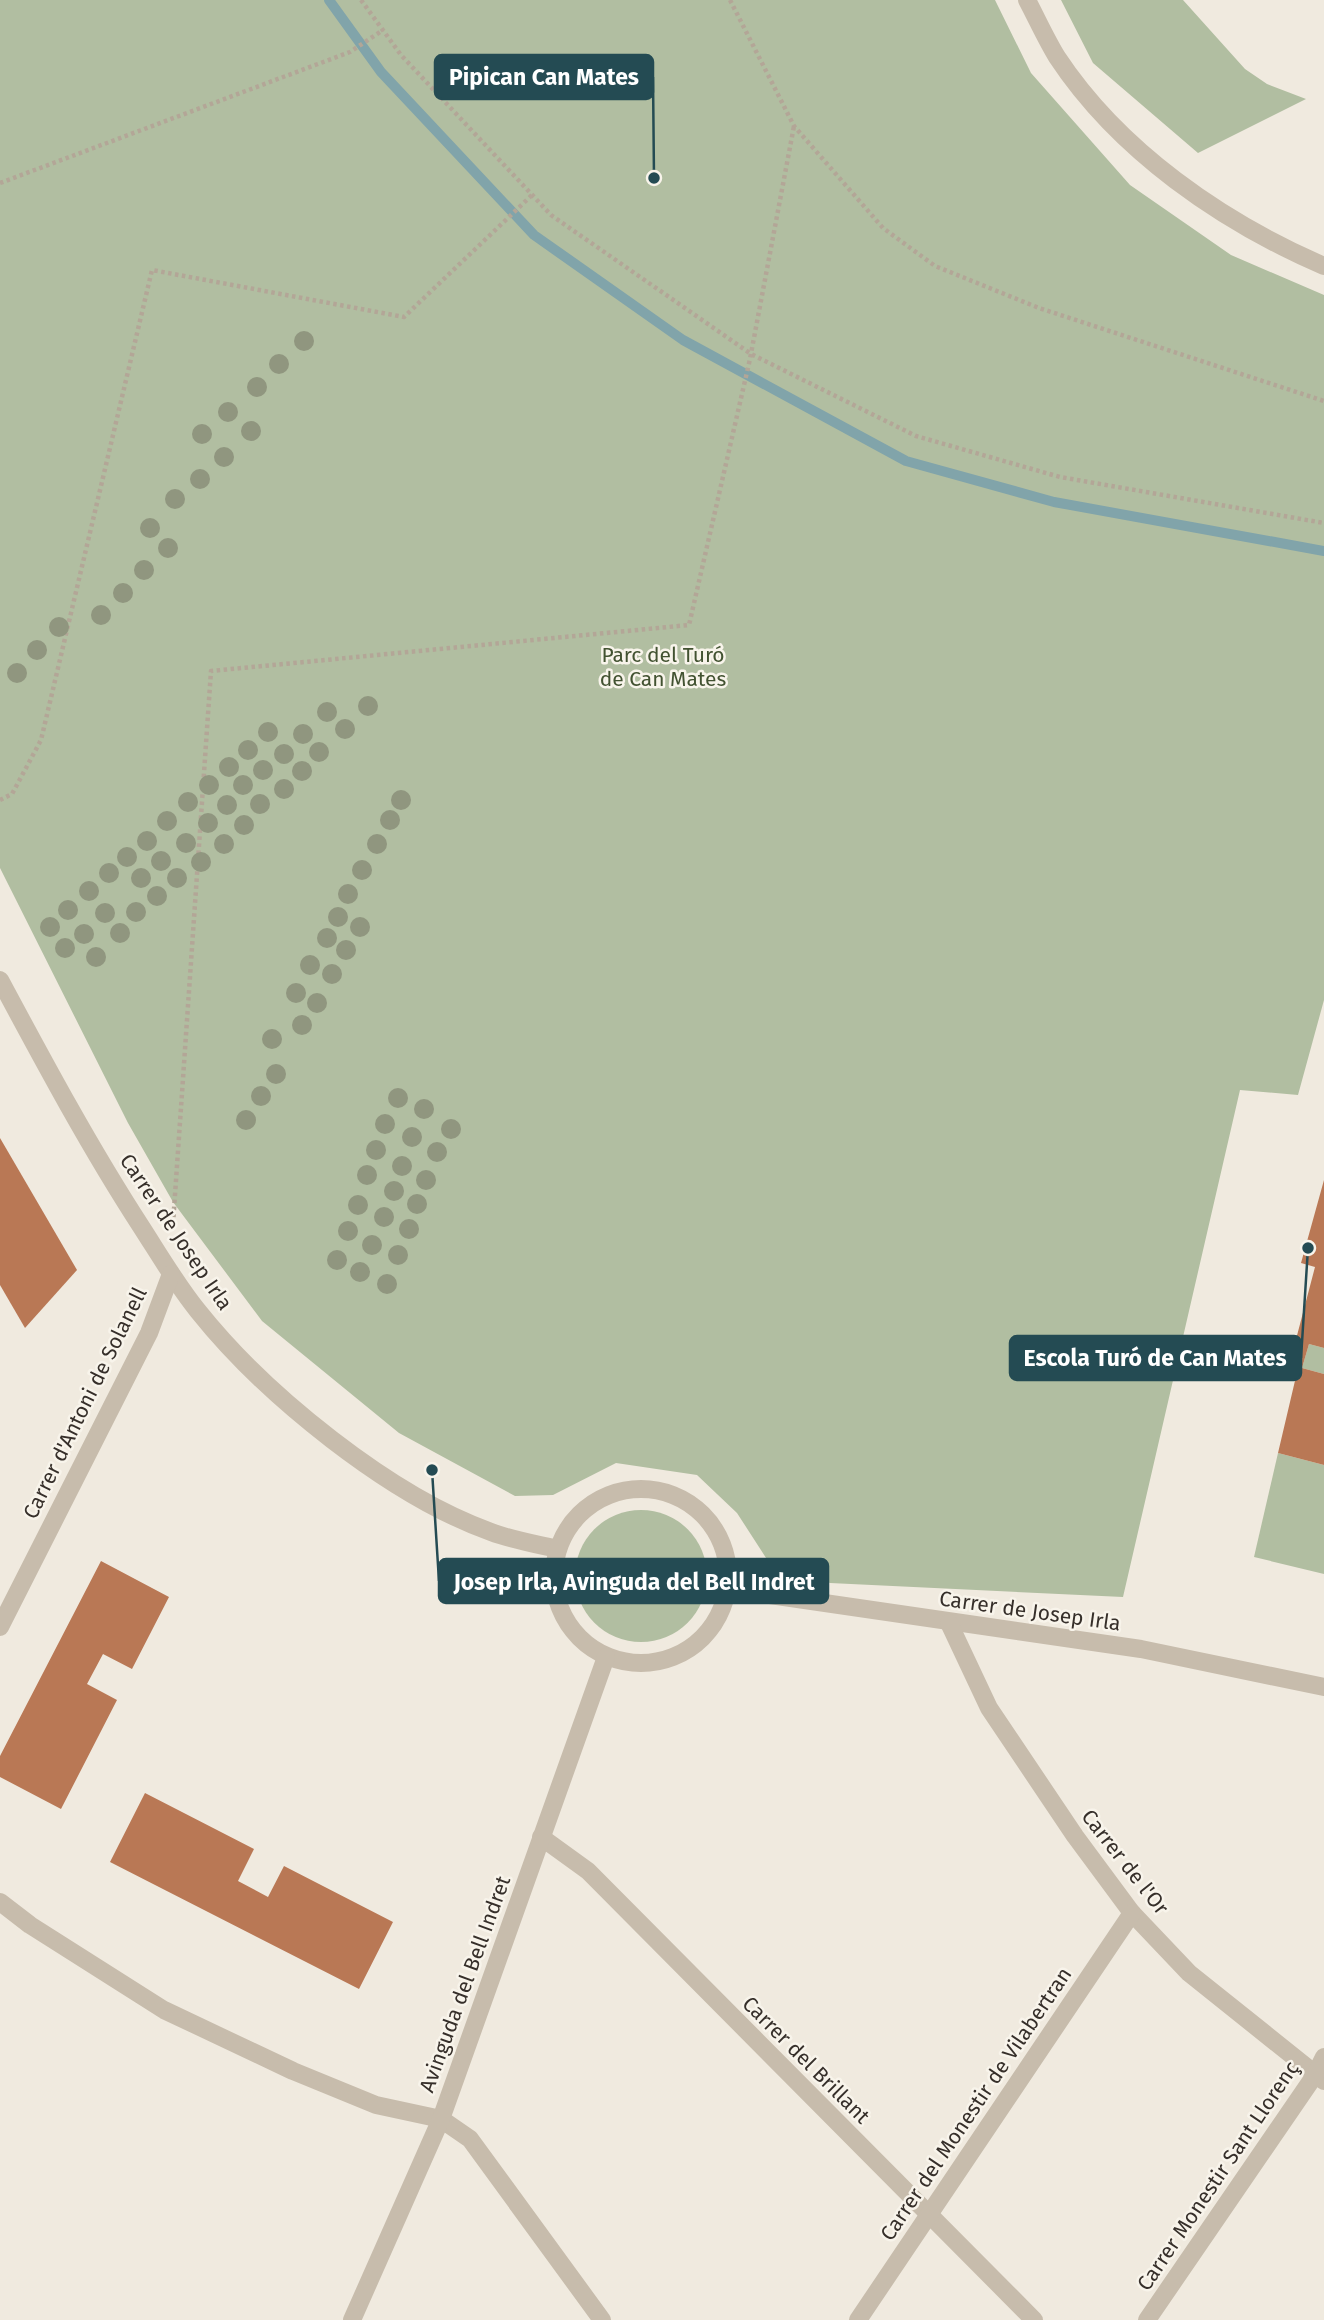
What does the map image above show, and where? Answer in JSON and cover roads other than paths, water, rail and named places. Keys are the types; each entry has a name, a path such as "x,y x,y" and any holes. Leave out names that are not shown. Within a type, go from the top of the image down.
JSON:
{"street":[{"path":"1027,0 1057,57 1115,128 1189,189 1273,244 1324,266"},
{"name":"Carrer de Josep Irla","path":"0,980 65,1102 171,1274 198,1312 236,1353 340,1446 418,1497 491,1532 558,1549"},
{"name":"Carrer d'Antoni de Solanell","path":"0,1627 149,1333 171,1274"},
{"path":"650,1489 667,1493 694,1506 710,1522 725,1549 728,1589 718,1619 693,1647 666,1661 650,1664 606,1657 580,1640 566,1622 555,1593 554,1574 558,1549 575,1518 600,1499 620,1491 650,1489"},
{"name":"Carrer de Josep Irla","path":"728,1589 1141,1649 1324,1687"},
{"name":"Carrer de l'Or","path":"949,1623 989,1707 1075,1836 1132,1913 1189,1973 1320,2078"},
{"name":"Avinguda del Bell Indret","path":"355,2318 440,2119 606,1657"},
{"name":"Carrer del Brillant","path":"541,1837 588,1871 1034,2320"},
{"path":"0,1902 30,1925 164,2010 293,2071 376,2105 440,2119 470,2139 602,2320"},
{"name":"Carrer del Monestir de Vilabertran","path":"858,2320 1132,1913"},
{"name":"Carrer Monestir Sant Llorenç","path":"1147,2320 1320,2078 1324,2057"}],"waterway":[{"path":"329,0 381,72 534,235 683,340 906,461 1054,502 1324,551"}],"place":[{"name":"Pipican Can Mates","path":"654,178"},
{"name":"Escola Turó de Can Mates","path":"1308,1248"},
{"name":"Josep Irla, Avinguda del Bell Indret","path":"432,1470"}],"park label":[{"name":"Parc del Turó de Can Mates","path":"663,667"}]}
